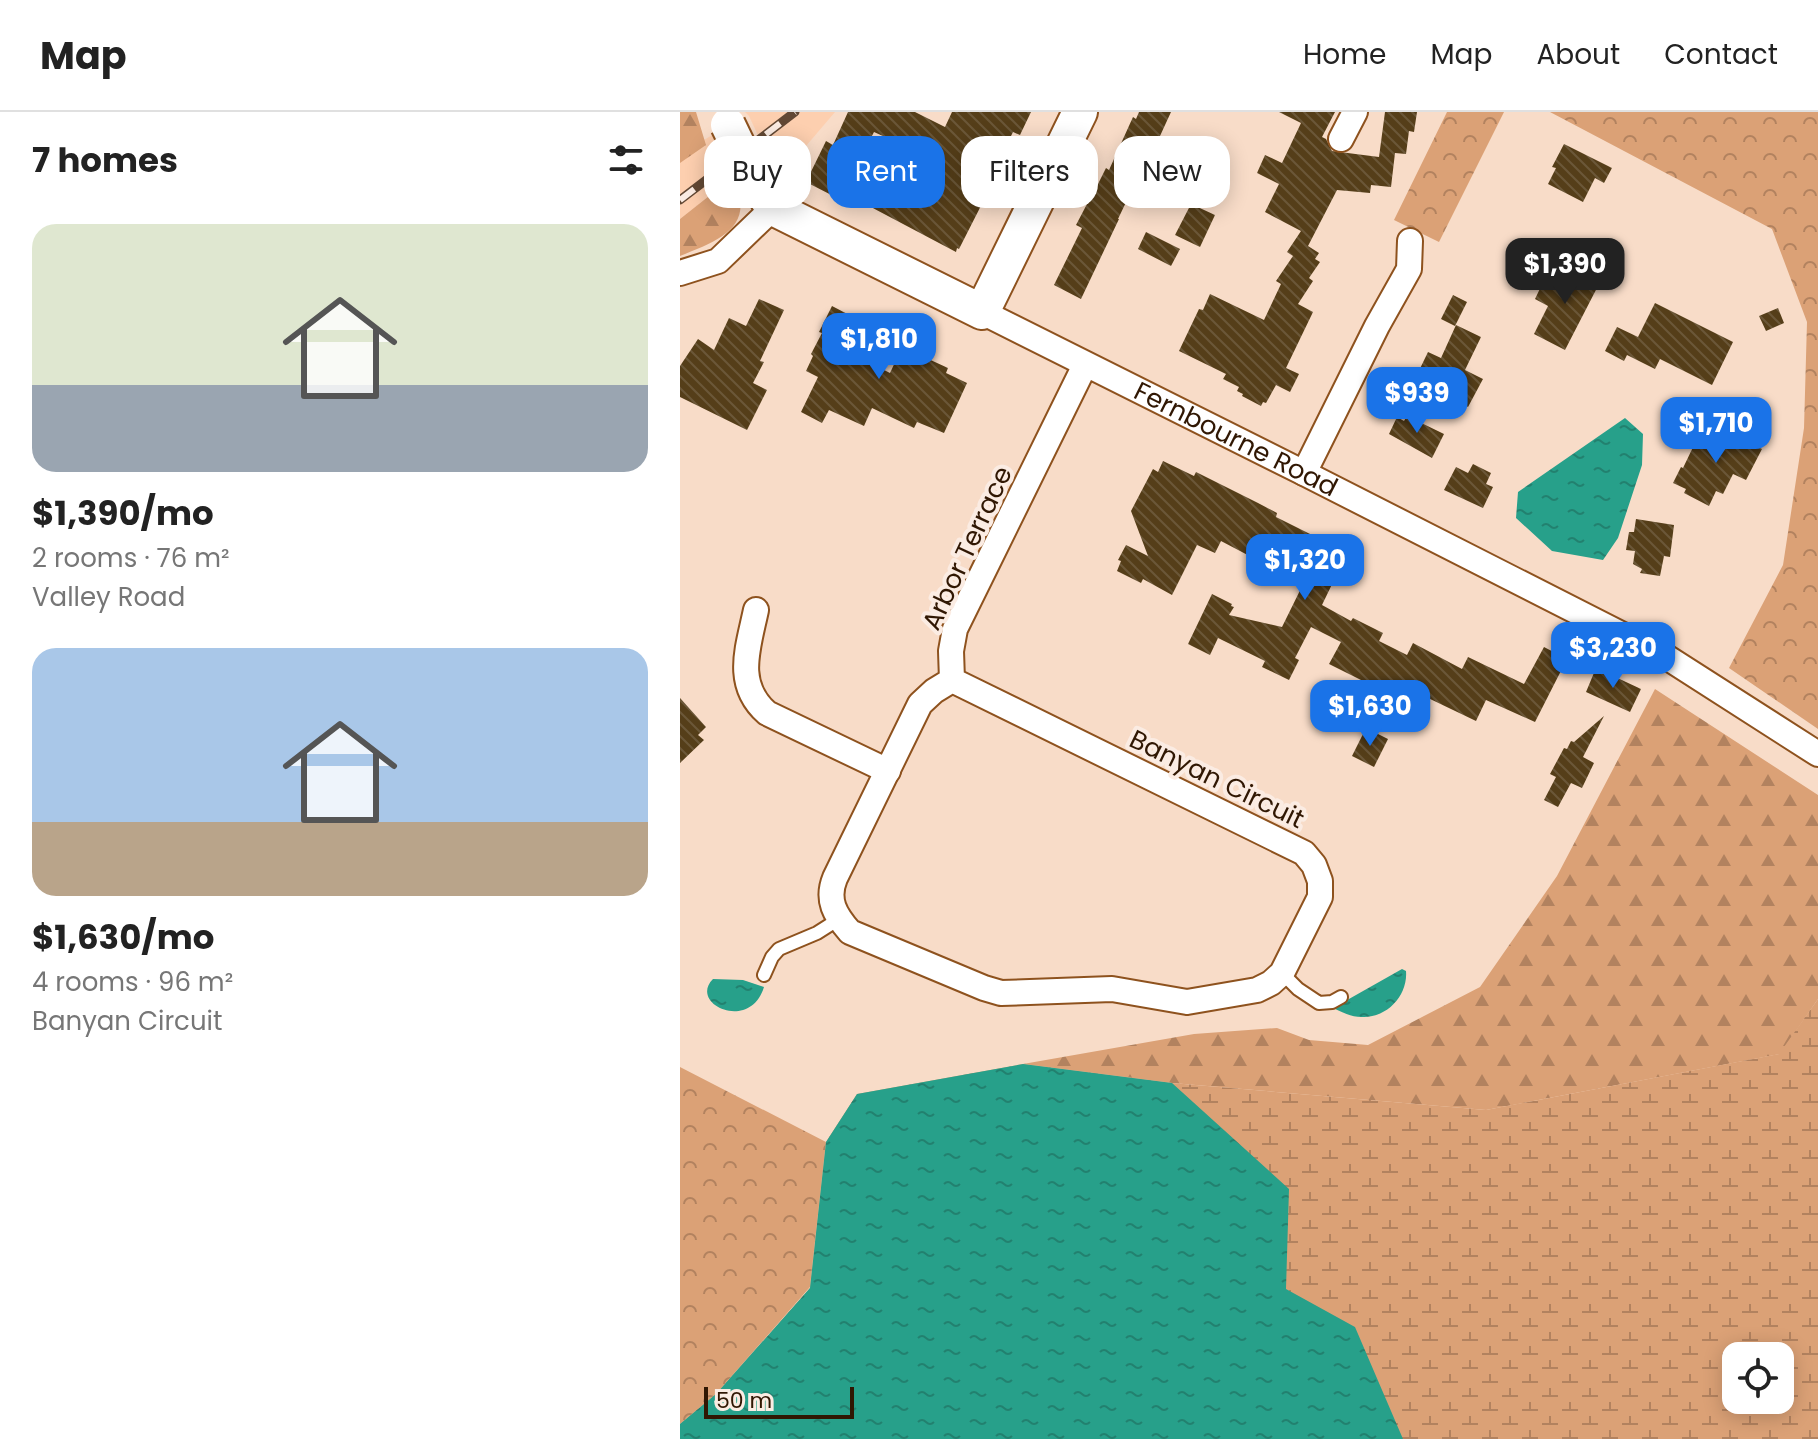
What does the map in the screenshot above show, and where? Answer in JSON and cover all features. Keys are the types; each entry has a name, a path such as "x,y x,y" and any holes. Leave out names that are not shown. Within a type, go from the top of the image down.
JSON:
{"street":[{"path":"982,312 1080,112"},
{"path":"1341,139 1355,112"},
{"path":"680,273 718,261 773,208"},
{"name":"Fernbourne Road","path":"773,208 1668,658 1818,754"},
{"path":"1304,473 1409,269 1410,241"},
{"name":"Arbor Terrace","path":"952,680 951,651 955,629 1085,365"},
{"path":"756,610 746,659 747,683 755,702 767,713 888,771"},
{"path":"952,680 920,704 832,885 832,907 850,932 1001,993 1112,989 1187,1002 1257,990 1282,973"},
{"name":"Banyan Circuit","path":"952,680 1304,853 1314,865 1320,881 1320,897 1282,973"}],"lane":[{"path":"764,975 779,949 817,933 839,919"},
{"path":"1282,973 1319,1003 1332,1002 1341,997"}],"shaded area":[{"path":"745,112 835,112 811,140 811,136 758,136"},
{"path":"704,140 704,200 680,219 680,154"}],"green space":[{"path":"680,112 696,112 704,146 680,163"},
{"path":"1447,112 1504,112 1439,242 1394,220"},
{"path":"1550,112 1818,112 1818,729 1729,668 1783,565 1804,428 1807,322 1772,229"},
{"path":"704,200 704,208 740,208 737,220 721,237 680,256 680,219"},
{"path":"1655,689 1818,795 1818,999 1780,1054 1486,1110 1172,1083 1023,1064 1194,1034 1277,1028 1309,1040 1368,1045 1480,987 1557,876"},
{"path":"1818,999 1818,1439 680,1439 680,1424 716,1394 810,1288 826,1142 857,1094 1023,1064 1172,1083 1486,1110 1779,1054"},
{"path":"680,1067 826,1142 810,1287 716,1394 680,1424"}],"water":[{"path":"1625,418 1643,434 1642,465 1618,538 1603,560 1552,551 1516,518 1518,492"},
{"path":"1402,969 1406,971 1404,988 1395,1003 1381,1013 1360,1017 1333,1008"},
{"path":"713,979 743,980 764,987 757,1001 747,1009 724,1010 714,1005 708,997 707,988"},
{"path":"1023,1064 1172,1083 1289,1189 1286,1289 1355,1327 1403,1439 680,1439 680,1424 716,1394 810,1288 826,1142 857,1094"}],"building":[{"path":"848,112 915,112 945,127 952,112 1031,112 1020,135 1013,132 1011,136 961,136 961,208 980,208 956,252 873,208 945,208 945,136 883,136 874,132 872,136 837,136"},
{"path":"1139,112 1171,112 1160,136 1124,136 1133,117 1136,119"},
{"path":"1279,112 1335,112 1322,137 1332,151 1379,157 1385,112 1417,112 1414,132 1409,131 1406,154 1395,153 1391,187 1371,185 1370,193 1337,190 1308,246 1319,253 1315,259 1320,262 1309,278 1313,281 1298,304 1313,312 1286,368 1299,374 1290,392 1276,385 1261,406 1242,396 1237,391 1239,387 1223,379 1226,374 1179,351 1199,309 1203,310 1210,294 1264,320 1281,284 1276,281 1293,256 1287,252 1301,231 1265,212 1279,184 1257,173 1265,155 1282,163 1301,123"},
{"path":"826,141 827,193 811,185 811,172"},
{"path":"1564,144 1612,168 1604,183 1595,178 1583,202 1548,184 1556,168 1552,167"},
{"path":"1114,159 1114,208 1123,208 1081,299 1054,285 1082,228 1076,225 1085,208 1098,208 1098,184 1106,168 1109,170"},
{"path":"1189,208 1200,208 1215,215 1200,247 1175,235"},
{"path":"1146,232 1180,249 1171,266 1138,249"},
{"path":"1584,265 1602,274 1565,350 1534,334 1548,306 1535,299 1546,276 1572,289"},
{"path":"1453,295 1467,302 1455,326 1441,319"},
{"path":"759,299 784,310 753,383 767,390 747,430 680,397 680,366 698,339 714,350 729,318 746,326"},
{"path":"1655,303 1733,342 1712,385 1660,359 1655,369 1627,355 1624,361 1605,351 1617,327 1638,337"},
{"path":"832,306 859,320 844,350 890,373 897,358 902,360 917,330 934,339 924,357 948,368 946,373 967,383 944,433 917,422 914,428 872,408 864,426 829,410 822,423 801,412 818,377 806,371 822,333 819,332"},
{"path":"1778,308 1784,323 1766,331 1759,316"},
{"path":"1456,325 1481,337 1465,370 1483,379 1468,407 1414,381 1428,352 1441,358"},
{"path":"1407,416 1444,434 1432,458 1389,434 1397,417 1404,421"},
{"path":"1714,425 1762,449 1746,480 1733,474 1723,494 1716,491 1709,506 1684,493 1686,489 1673,483 1695,443 1703,447"},
{"path":"1163,461 1194,476 1196,472 1324,541 1326,536 1343,545 1329,572 1336,576 1322,605 1351,621 1353,618 1383,633 1379,641 1407,655 1413,643 1462,669 1468,657 1524,684 1544,647 1567,659 1535,722 1486,700 1476,721 1428,698 1417,719 1385,703 1389,694 1329,664 1341,642 1311,627 1295,658 1299,660 1289,680 1262,667 1265,661 1218,638 1210,655 1188,644 1212,594 1232,604 1234,607 1229,615 1282,627 1314,562 1287,549 1282,557 1265,548 1259,561 1221,541 1215,553 1197,545 1172,595 1143,579 1141,583 1117,571 1121,561 1118,560 1126,545 1148,556 1131,511 1153,469 1158,472"},
{"path":"1473,464 1491,473 1486,484 1493,487 1483,508 1444,490 1456,467 1468,473"},
{"path":"1636,519 1674,525 1670,557 1664,556 1660,576 1640,573 1642,569 1633,564 1635,551 1626,550 1629,532 1634,532"},
{"path":"1596,668 1641,689 1630,712 1586,692"},
{"path":"680,698 706,727 698,735 704,740 680,763"},
{"path":"1604,716 1583,757 1594,763 1582,788 1571,783 1558,807 1544,800 1556,777 1550,774 1564,748 1567,749 1571,741 1574,742"},
{"path":"1366,728 1388,739 1374,767 1352,756"}],"railway":[{"path":"680,200 795,112"}]}
